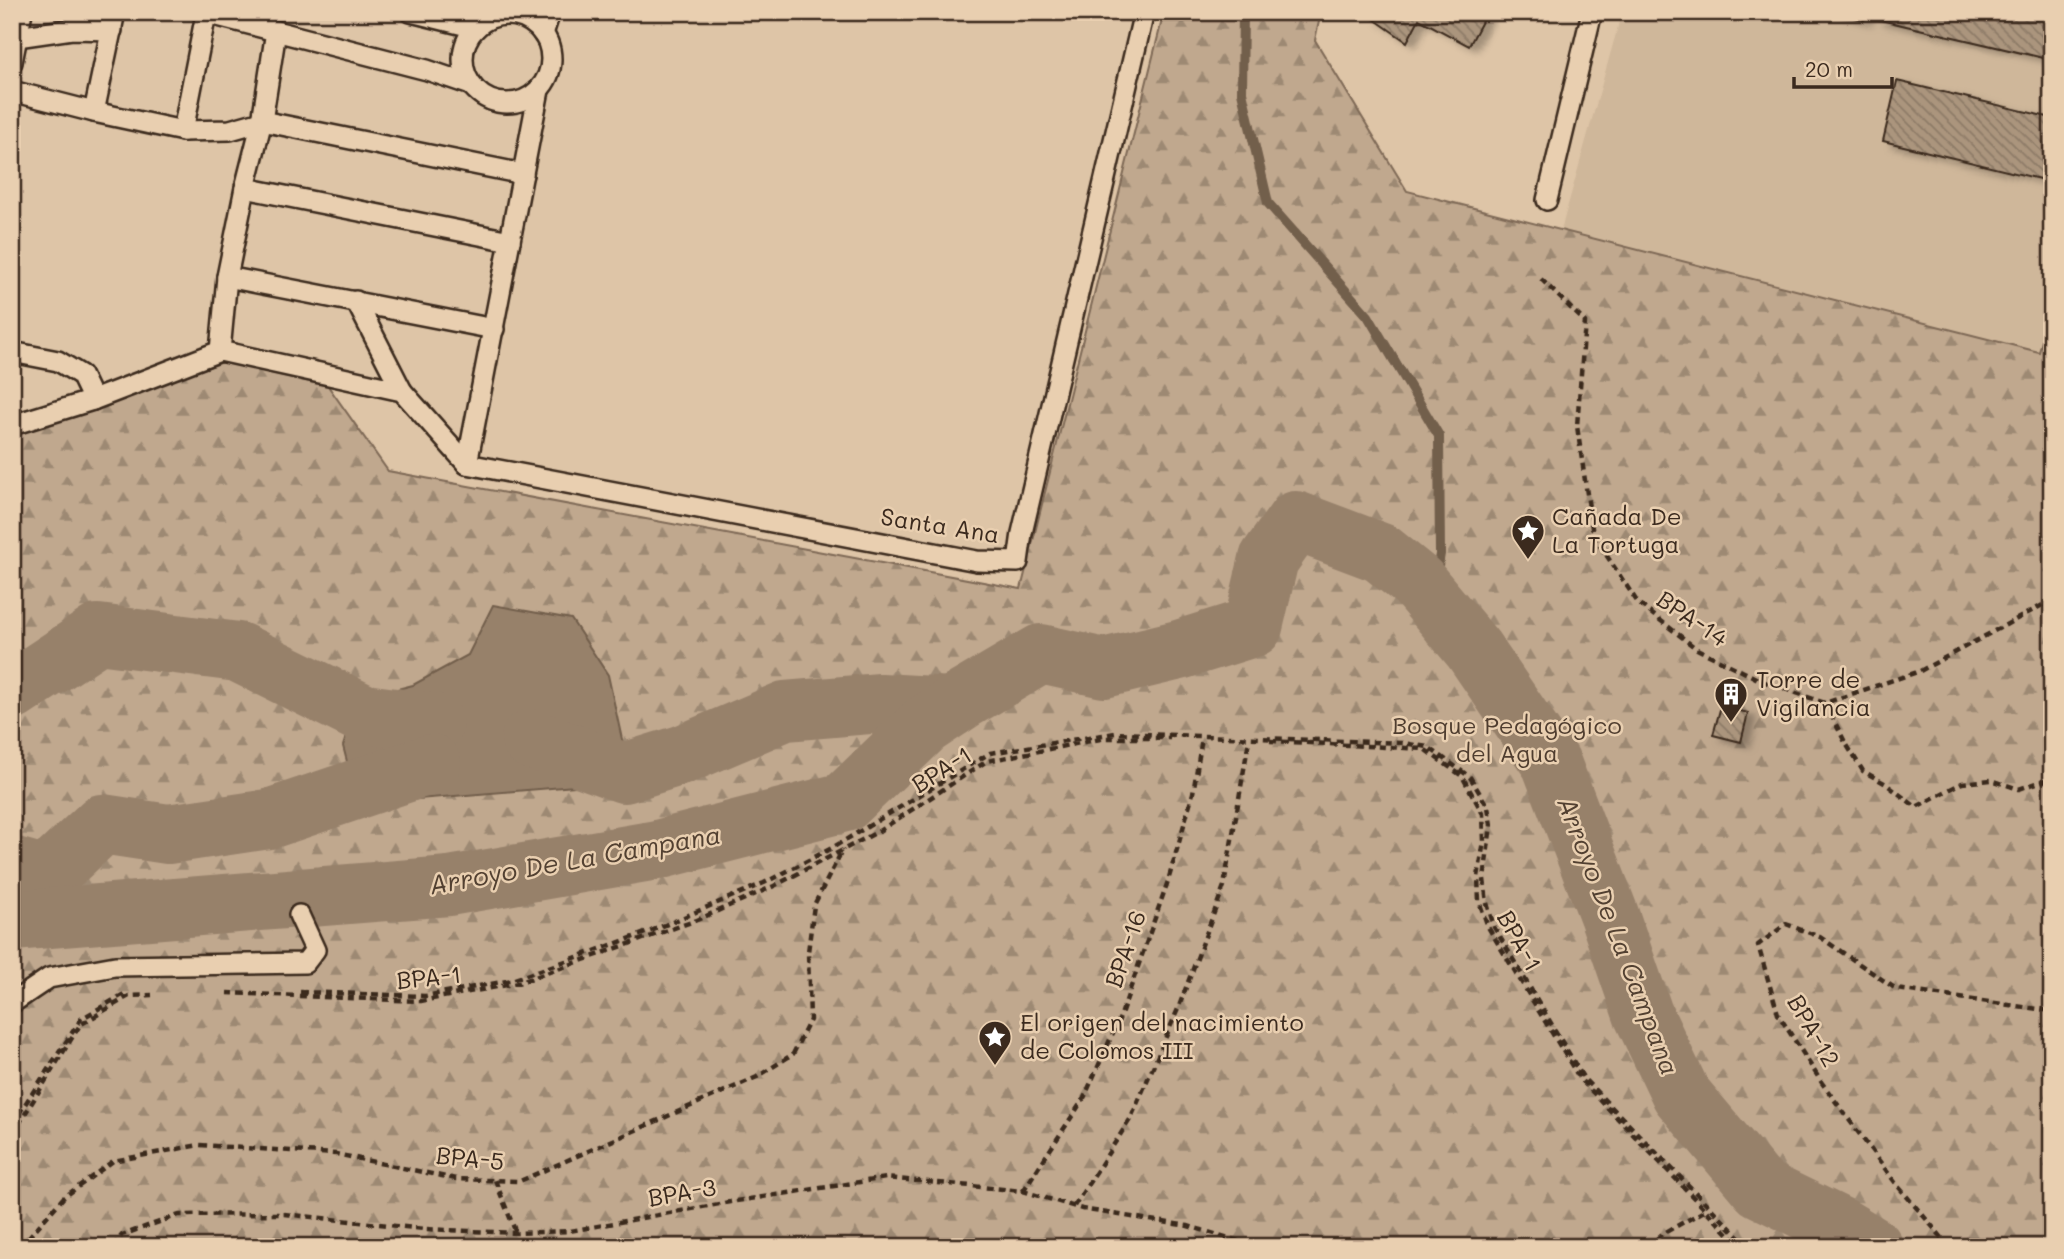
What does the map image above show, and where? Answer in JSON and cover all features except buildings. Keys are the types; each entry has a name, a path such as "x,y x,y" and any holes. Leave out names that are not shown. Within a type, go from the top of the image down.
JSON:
{"lane":[{"path":"12,62 22,12"},
{"path":"411,12 484,20 503,16 518,17 532,24 543,34 551,63 547,78 538,90 526,99 511,103 496,102 471,85 464,71 463,55 467,41 484,20"},
{"path":"543,34 550,12"},
{"name":"Santa Ana","path":"467,464 977,561 1018,562 1022,533 1144,12"},
{"path":"1547,200 1592,12"},
{"path":"183,131 204,13 471,85"},
{"path":"17,37 113,21 94,112"},
{"path":"220,351 227,276 262,121 276,31"},
{"path":"467,464 538,90"},
{"path":"12,91 183,131 230,130 262,121 523,174"},
{"path":"245,188 510,241"},
{"path":"227,276 494,328"},
{"path":"356,301 402,391 467,464"},
{"path":"12,425 93,400 220,351 402,391"},
{"path":"12,352 58,361 81,375 93,400"},
{"path":"12,1003 49,978 115,966 304,962 315,950 299,915"},
{"path":"12,989 37,986"}],"path":[{"name":"BPA-14","path":"1541,279 1585,322 1577,426 1593,534 1638,603 1696,649 1762,681 1825,704"},
{"path":"2052,600 1920,671 1825,704 1863,771 1886,784 1916,807 1962,783 1990,780 2019,789 2052,778"},
{"name":"BPA-1","path":"1709,1209 1580,1079 1488,928 1479,901 1478,877 1484,841 1483,814 1462,776 1424,749 1202,738 1106,738 987,761 879,831 774,886 697,920 518,983 421,1001 220,991 425,996 512,980 651,931 764,883 832,848 990,752 1115,733 1403,743 1428,747 1470,777 1488,807 1491,825 1484,879 1486,903 1494,927 1584,1079 1709,1209 1741,1247"},
{"name":"BPA-16","path":"1023,1192 1084,1098 1121,1015 1168,881 1193,793 1202,738"},
{"path":"1074,1206 1131,1118 1178,1009 1224,886 1248,740"},
{"name":"BPA-5","path":"20,1247 62,1198 113,1161 199,1145 336,1154 456,1179 520,1181 757,1077 793,1054 810,1020 808,952 814,905 844,848"},
{"name":"BPA-12","path":"1950,1247 1897,1185 1822,1083 1778,1014 1758,945 1786,924 1820,937 1896,989 2052,1012"},
{"path":"12,1124 81,1019 131,990 156,992 129,996 80,1025 12,1135"},
{"name":"BPA-3","path":"113,1247 122,1235 180,1215 284,1214 425,1229 516,1233 570,1231 730,1202 886,1178 1023,1192 1074,1206 1188,1226 1258,1247"},
{"path":"495,1180 516,1233"},
{"path":"1648,1247 1662,1234 1709,1209 1749,1247"}],"shaded area":[{"path":"1622,12 2052,12 2052,305 2039,352 1561,230"},
{"path":"493,605 571,619 608,675 623,744 599,784 358,804 343,746 358,699 413,685 468,655"}],"green space":[{"name":"Bosque Pedagógico del Agua","path":"1164,12 1321,12 1315,40 1407,191 2039,352 2052,305 2052,1247 12,1247 12,435 223,362 328,386 388,471 1021,589"}],"waterway":[{"path":"1243,12 1242,92 1268,203 1368,316 1439,436 1440,554 1432,601"},
{"name":"Arroyo De La Campana","path":"12,921 449,886 657,850 845,802 925,725 1041,654 1104,668 1179,650 1253,627 1269,559 1296,521 1381,553 1417,582 1473,649 1551,763 1609,915 1643,1014 1681,1094 1760,1188 1840,1227 1873,1247"},
{"path":"12,691 98,634 238,652 364,714 434,723"},
{"path":"531,739 624,773 682,755 785,711 881,703 952,707"},
{"path":"12,866 47,876 102,824 168,834 269,819 431,764"}],"place":[{"name":"Cañada De La Tortuga","path":"1528,561"},
{"name":"Torre de Vigilancia","path":"1731,724"},
{"name":"El origen del nacimiento de Colomos III","path":"995,1067"}]}
